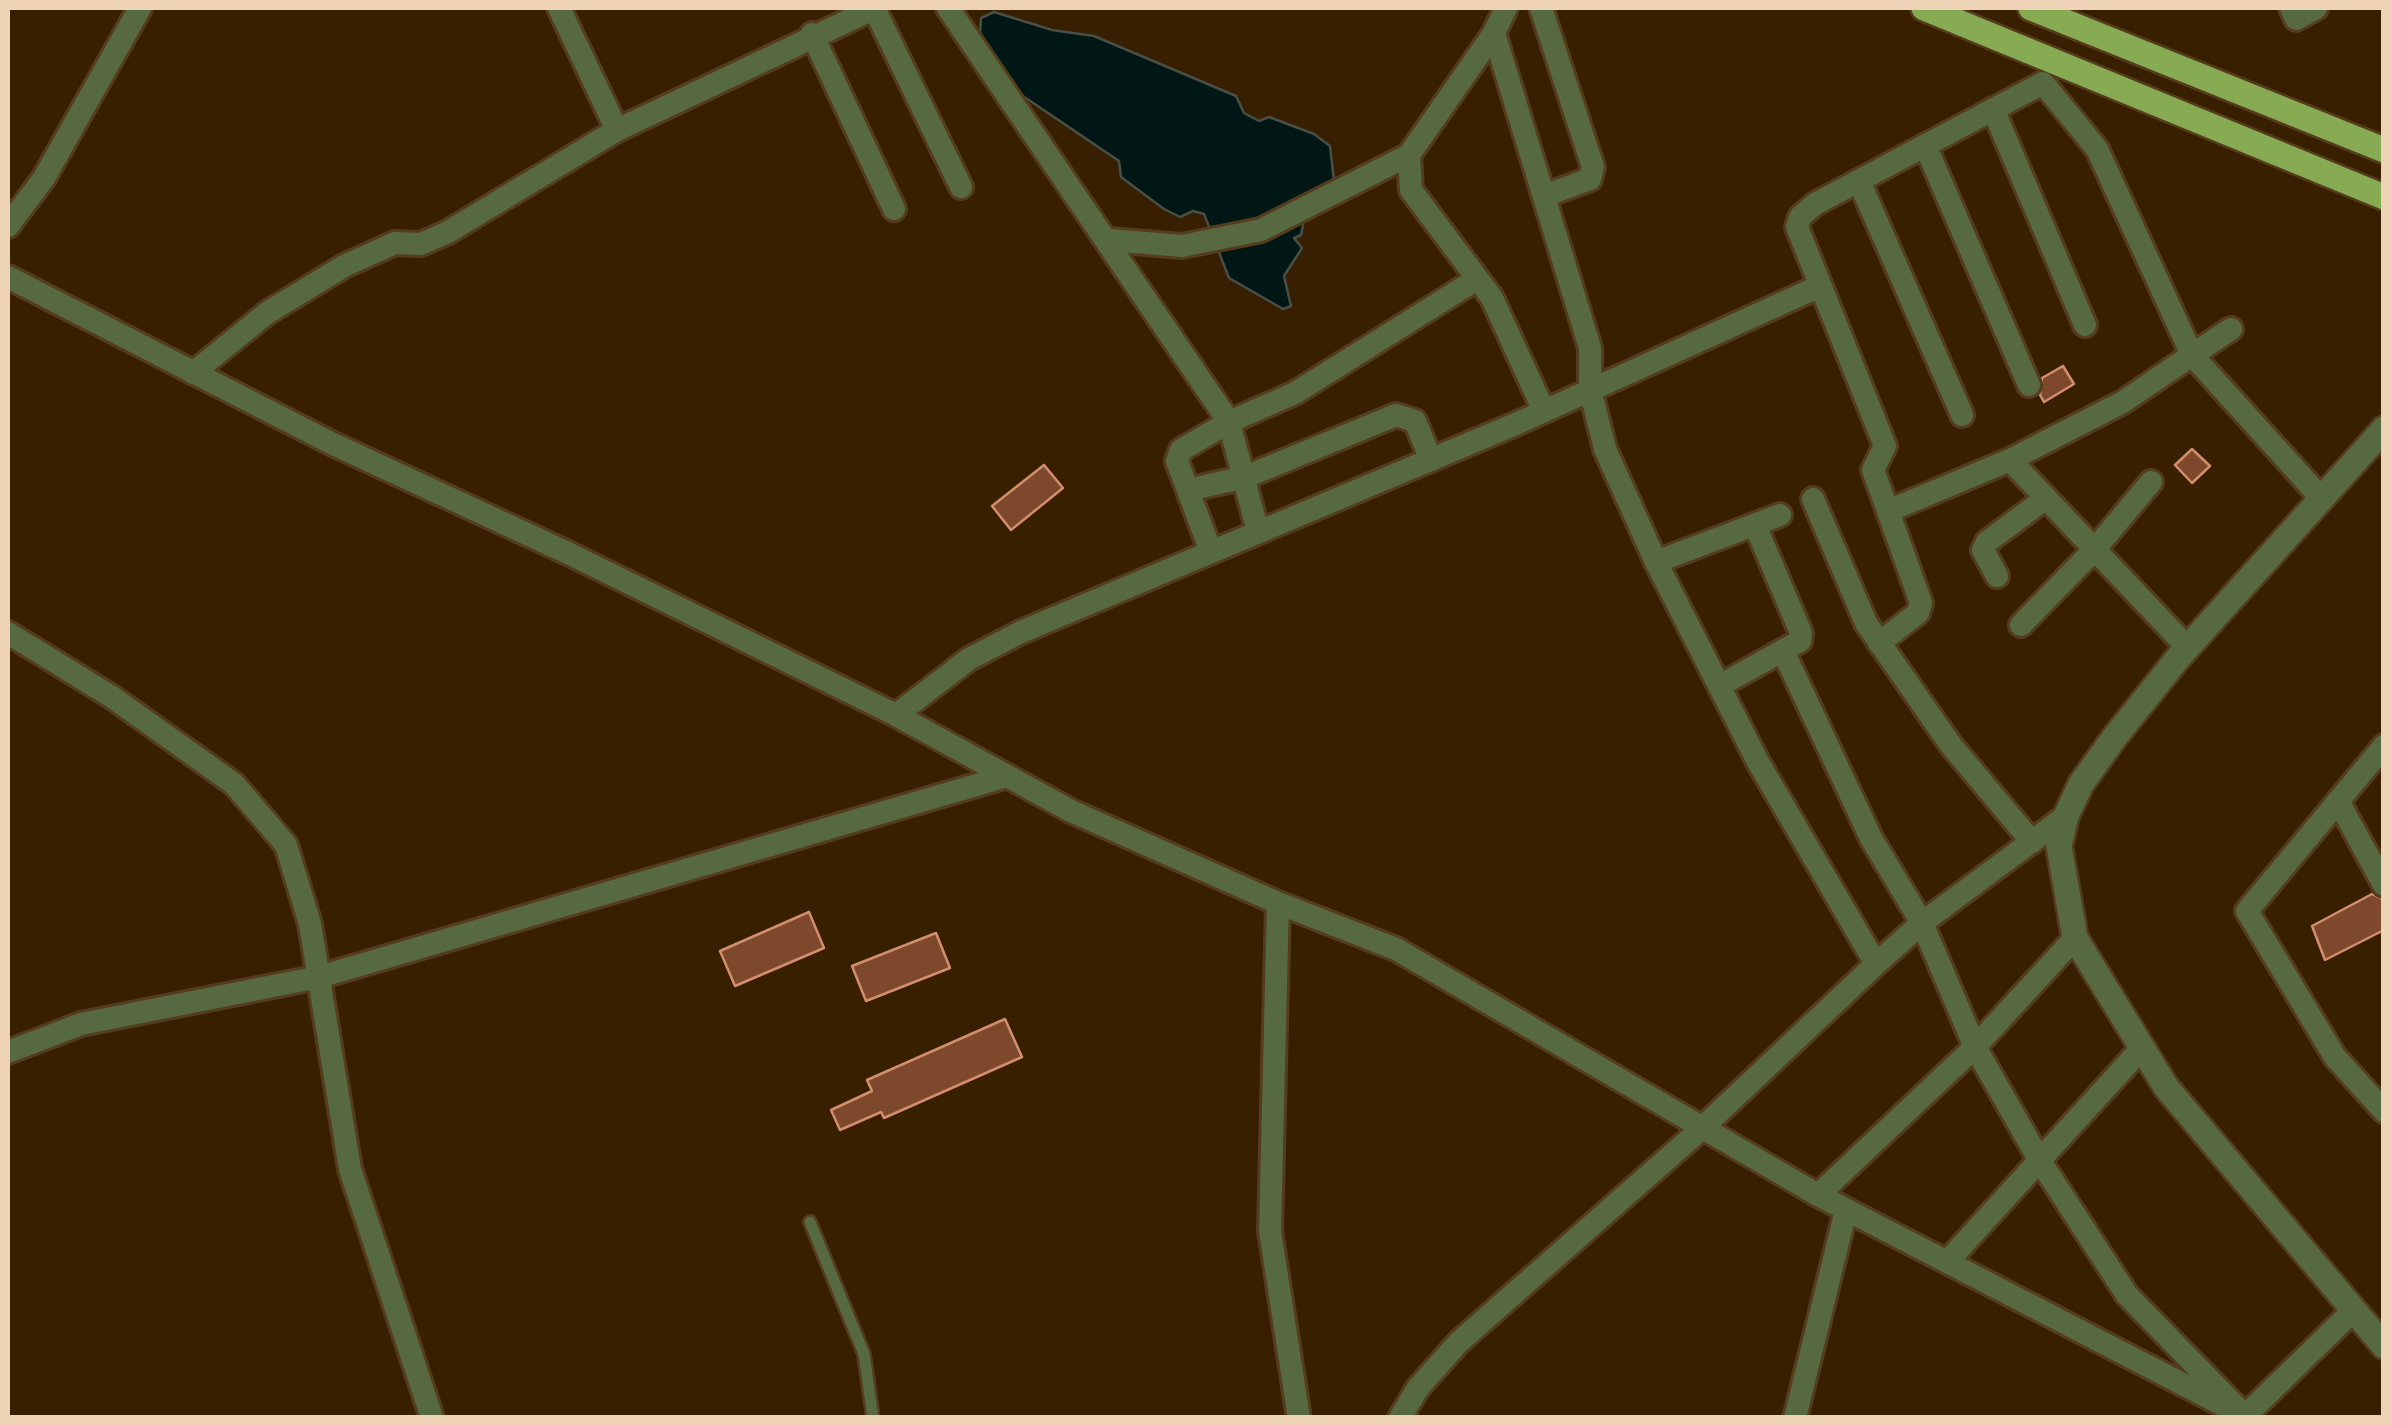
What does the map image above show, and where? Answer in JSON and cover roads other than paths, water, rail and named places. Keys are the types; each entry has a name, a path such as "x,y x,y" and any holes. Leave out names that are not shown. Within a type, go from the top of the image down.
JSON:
{"main road":[{"path":"1924,8 2384,197"},
{"path":"2031,8 2384,150"}],"street":[{"path":"8,226 44,178 140,8"},
{"path":"559,8 616,130"},
{"path":"193,373 266,313 344,266 396,243 421,244 448,232 616,130 812,34 875,8 961,187"},
{"path":"948,8 1011,104 1110,240 1229,422 1258,532"},
{"path":"1110,240 1182,246 1261,230 1410,154 1494,33 1506,8"},
{"path":"1541,8 1593,167 1590,178 1544,196"},
{"path":"2291,8 2296,19 2316,8"},
{"path":"1494,33 1590,348 1590,389 1605,448 1656,562 1719,686 1876,964"},
{"path":"812,34 894,209"},
{"path":"1880,643 1918,613 1921,603 1873,470 1885,446 1797,227 1800,217 1859,181 2044,83 2097,149 2192,356 2322,499"},
{"path":"1993,109 2085,325"},
{"path":"1924,145 2029,385"},
{"path":"1410,154 1411,190 1492,298 1544,411"},
{"path":"1859,181 1962,414"},
{"path":"8,276 193,373 896,715 1004,777 1278,903 1396,949 1518,1016 1700,1130 1818,1196 2247,1417"},
{"path":"1212,552 1178,454 1229,422 1295,392 1477,279"},
{"path":"896,715 969,659 1021,632 1431,460 1820,286"},
{"path":"1888,511 2010,460 2123,402 2231,330"},
{"path":"1188,490 1245,477 1396,414 1414,422 1431,460"},
{"path":"2384,428 2188,648 2114,738 2081,784 2066,816 2059,846 2075,938 2142,1049 2217,1150 2384,1346"},
{"path":"2010,460 2188,648"},
{"path":"2021,626 2095,550 2151,482"},
{"path":"1813,498 1866,623 1950,744 2032,842"},
{"path":"1996,576 1983,550 1987,542 2046,498"},
{"path":"1656,562 1780,515"},
{"path":"1719,686 1800,641 1801,633 1754,525"},
{"path":"8,633 112,697 234,784 286,845 310,924 350,1170 432,1418"},
{"path":"1784,652 1871,838 1922,922 1975,1047 2040,1160 2127,1295 2247,1417"},
{"path":"2384,746 2247,911 2335,1057 2384,1111"},
{"path":"8,1052 81,1024 319,977 1004,777"},
{"path":"2338,801 2384,885"},
{"path":"1400,1418 1418,1388 1459,1342 1700,1130 1922,922 2066,816"},
{"path":"1278,903 1270,1232 1300,1418"},
{"path":"1818,1196 1975,1047 2075,938"},
{"path":"1947,1262 2142,1049"},
{"path":"1795,1418 1846,1210"},
{"path":"2247,1417 2354,1310"}],"lane":[{"path":"810,1222 864,1354 873,1418"}]}
